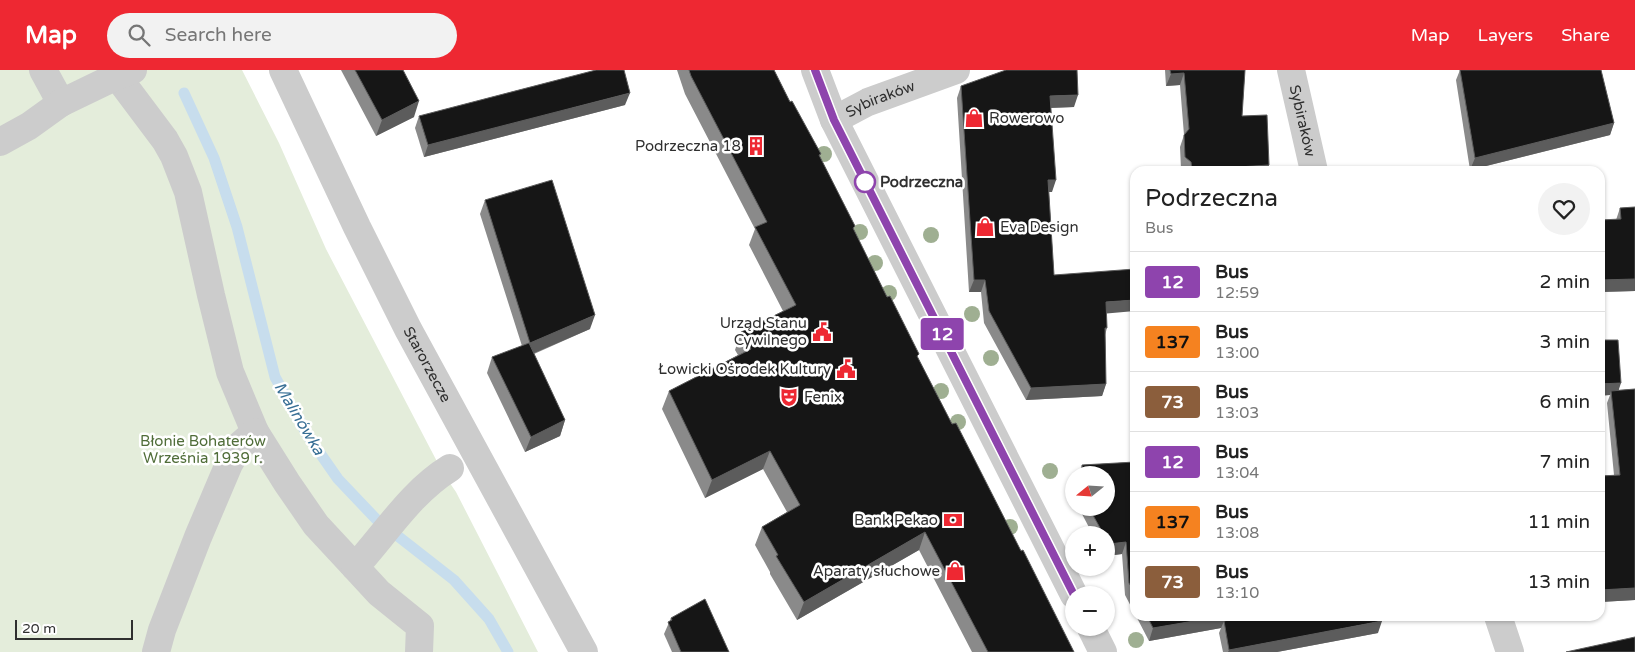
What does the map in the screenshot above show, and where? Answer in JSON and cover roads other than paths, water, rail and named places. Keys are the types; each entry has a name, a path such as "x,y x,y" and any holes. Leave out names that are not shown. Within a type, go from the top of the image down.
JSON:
{"street":[{"path":"43,70 61,103"},
{"name":"Starorzecze","path":"283,70 357,227 408,329 584,652"},
{"path":"815,70 834,120 1069,586"},
{"name":"Sybiraków","path":"834,120 868,102 956,70"},
{"name":"Sybiraków","path":"1291,70 1313,166"},
{"path":"0,142 29,126 61,103 125,73 174,156 188,192 230,372 254,432 316,525 379,593 420,626 419,652"},
{"path":"156,652 176,593 229,464 240,445 254,432"},
{"path":"355,567 421,490 434,478 450,468"},
{"path":"1500,621 1510,652"},
{"path":"1095,636 1103,652"}],"waterway":[{"name":"Malinówka","path":"184,93 214,158 237,227 275,377 308,436 338,479 376,519 454,580 489,619 508,652"}],"place":[{"name":"Rowerowo","path":"974,118"},
{"name":"Podrzeczna 18","path":"756,146"},
{"name":"Podrzeczna","path":"865,182"},
{"name":"Eva Design","path":"985,227"},
{"name":"Urząd Stanu Cywilnego","path":"822,332"},
{"name":"Łowicki Ośrodek Kultury","path":"846,369"},
{"name":"Fenix","path":"789,397"},
{"name":"Bank Pekao","path":"953,520"},
{"name":"Aparaty słuchowe","path":"955,571"}],"park label":[{"name":"Błonie Bohaterów Września 1939 r.","path":"203,450"}]}
